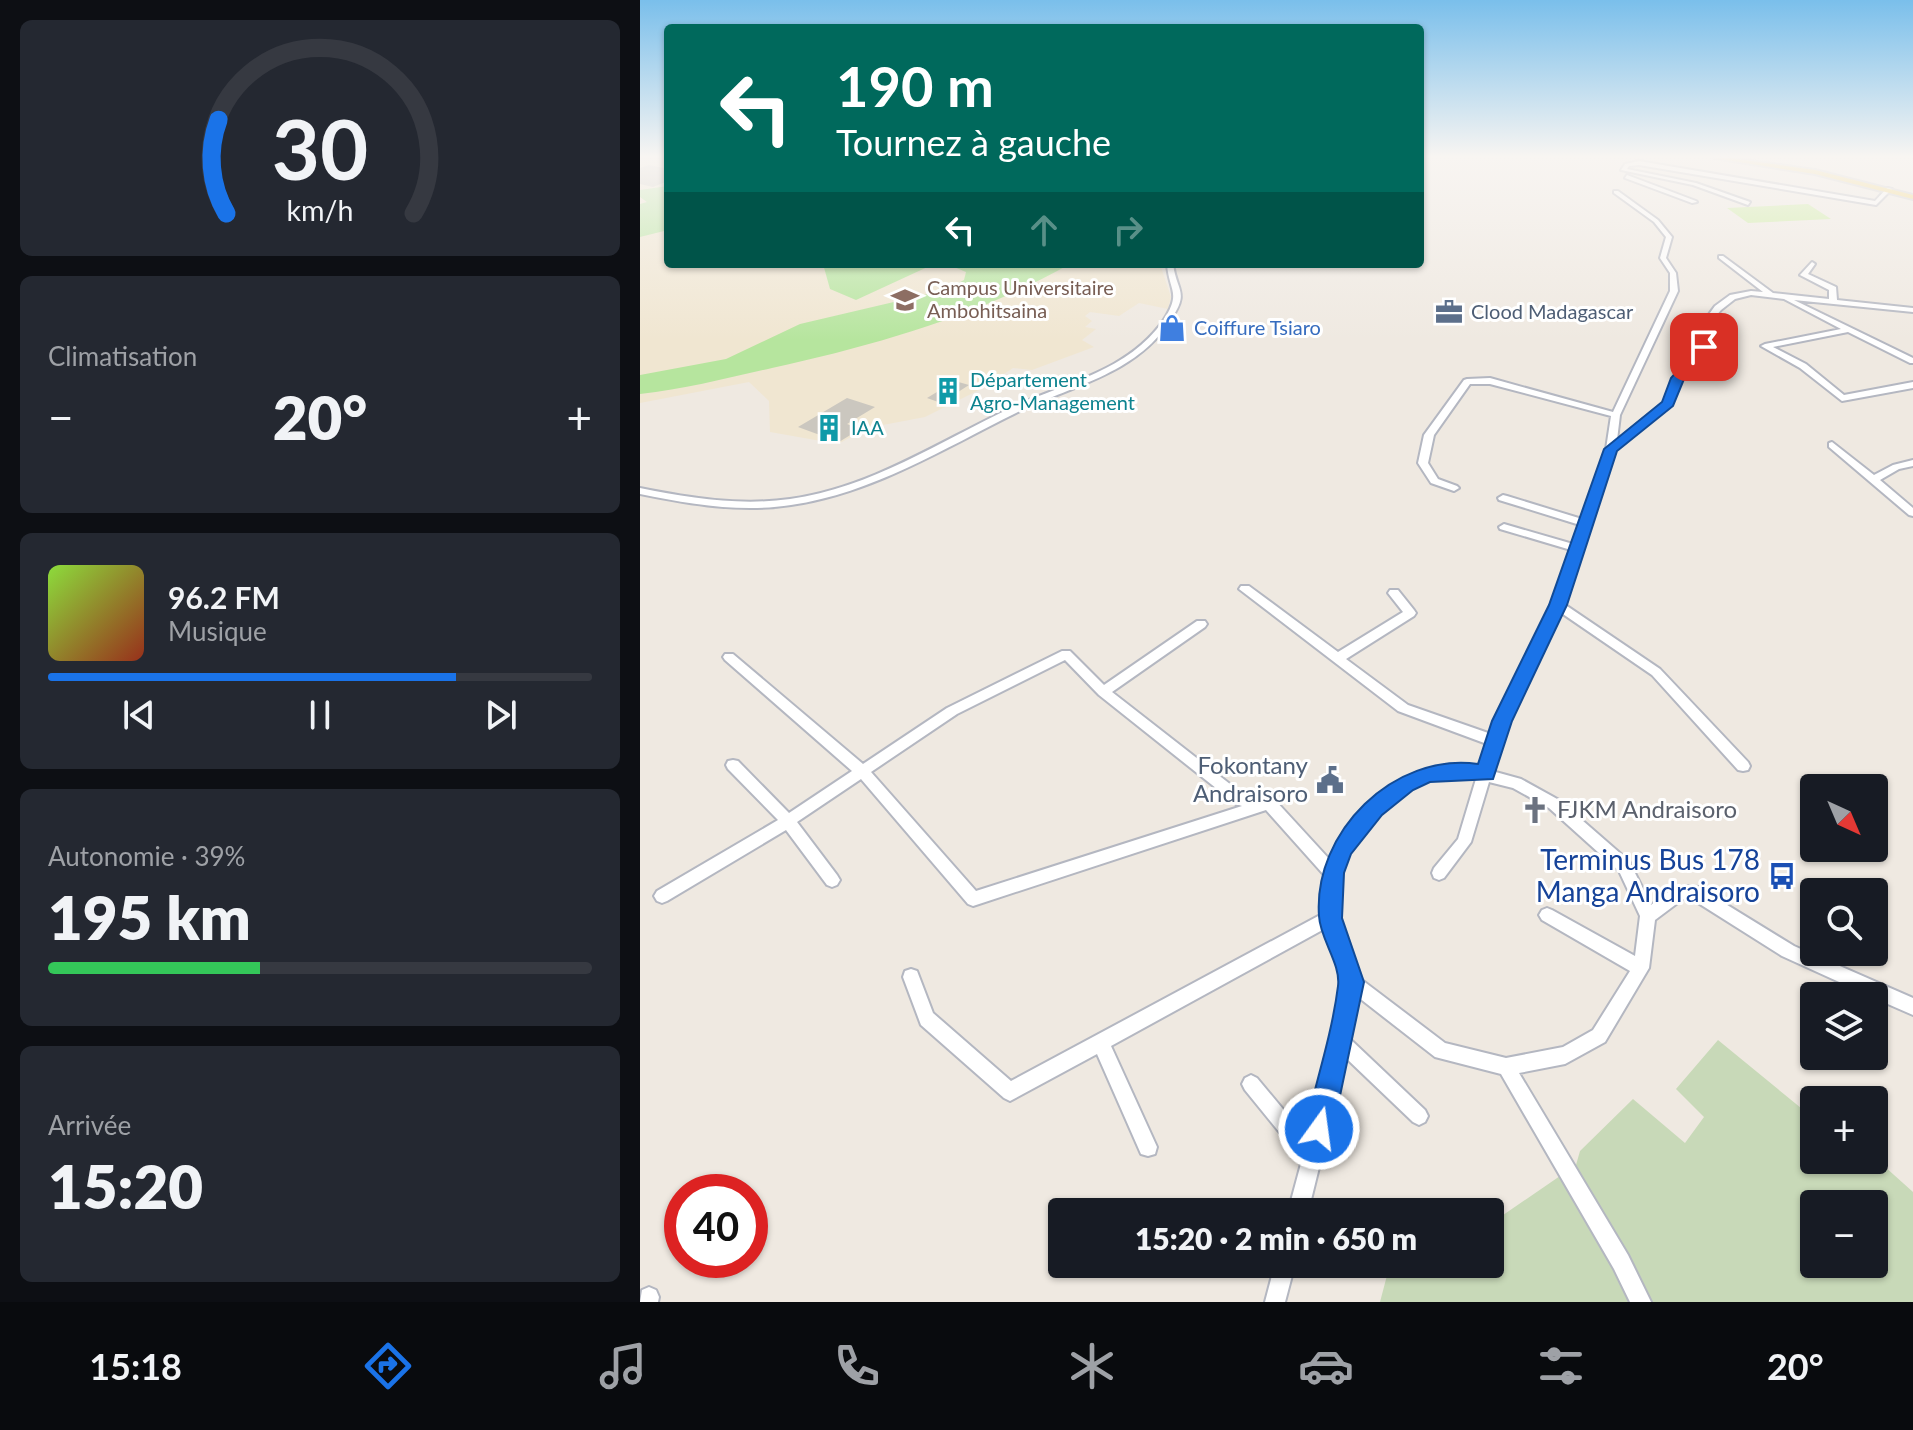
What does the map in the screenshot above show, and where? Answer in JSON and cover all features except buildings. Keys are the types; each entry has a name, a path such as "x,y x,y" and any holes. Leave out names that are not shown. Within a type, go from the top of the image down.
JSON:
{"street":[{"path":"1439,873 1464,842 1494,741 1558,605 1578,549 1611,449 1616,415 1674,291 1673,273 1663,258 1669,237 1653,219"},
{"path":"1721,257 1771,294 1913,361"},
{"path":"1812,264 1804,275 1833,289 1833,301"},
{"path":"640,491 757,505 783,503 851,488 922,459 1018,408 1107,371 1150,341 1165,325 1177,297 1171,268"},
{"path":"1611,449 1668,403 1678,378 1702,352 1711,317 1718,308 1740,294 1771,294 1913,310"},
{"path":"1847,330 1765,346 1803,366 1842,398 1913,385"},
{"path":"1454,488 1434,481 1423,463 1429,435 1467,382 1490,381 1616,415"},
{"path":"1832,445 1913,513"},
{"path":"1874,479 1896,467 1913,463"},
{"path":"1503,498 1586,524"},
{"path":"1504,527 1578,549"},
{"path":"1245,589 1403,708 1494,741"},
{"path":"1338,658 1410,613 1394,593"},
{"path":"1558,605 1656,672 1743,766"},
{"path":"1103,692 1201,624"},
{"path":"662,896 788,821 952,711 1066,654 1103,692 1241,800 1269,803 1332,873"},
{"path":"729,657 862,771 973,899 1269,803"},
{"path":"733,765 788,821 832,880"},
{"path":"1302,1198 1341,1042 1352,982 1330,918 1332,873 1342,849 1374,809 1405,784 1427,774 1464,770 1486,773 1516,783 1554,804 1624,866 1648,916 1641,968 1599,1036 1565,1055 1506,1067 1441,1051 1352,982"},
{"path":"1648,916 1681,892 1698,894 1788,951 1913,1007"},
{"path":"1547,915 1641,968"},
{"path":"911,977 927,1019 1010,1092 1330,918"},
{"path":"1100,1042 1148,1147"},
{"path":"1341,1042 1419,1116"},
{"path":"1506,1067 1621,1262 1641,1302"},
{"path":"1251,1084 1312,1158"},
{"path":"1275,1302 1281,1278"}],"shaded area":[{"name":"Campus Universitaire Ambohitsaina","path":"640,219 664,219 664,268 1161,268 1171,297 1168,309 1139,303 1119,316 1090,312 1085,316 1092,321 1085,327 1096,329 1082,340 1094,347 1032,370 1013,368 981,389 925,417 867,428 838,444 770,432 769,401 749,382 640,403"}],"green space":[{"path":"640,219 664,219 664,231 640,237"},
{"path":"1742,219 1831,219 1748,223"},
{"path":"824,268 925,268 856,300 830,289"},
{"path":"956,268 1062,268 962,314 887,339 723,379 640,394 640,375 726,359 800,324 945,290 964,280 966,272"},
{"path":"1718,1040 1800,1107 1800,1174 1888,1174 1888,1170 1913,1192 1913,1302 1380,1302 1386,1278 1504,1278 1504,1214 1576,1165 1580,1151 1633,1099 1685,1143 1704,1117 1676,1089"}],"place":[{"name":"Campus Universitaire Ambohitsaina","path":"905,300"},
{"name":"Clood Madagascar","path":"1449,312"},
{"name":"Coiffure Tsiaro","path":"1172,328"},
{"name":"Département Agro-Management","path":"948,391"},
{"name":"IAA","path":"829,428"},
{"name":"Fokontany Andraisoro","path":"1330,780"},
{"name":"FJKM Andraisoro","path":"1535,810"},
{"name":"Terminus Bus 178 Manga Andraisoro","path":"1782,876"}],"route":[{"path":"1319,1129 1341,1042 1352,982 1330,918 1332,873 1342,849 1374,809 1405,784 1427,774 1464,770 1486,773 1502,721 1558,605 1611,449 1668,403 1678,378 1704,347"}]}
